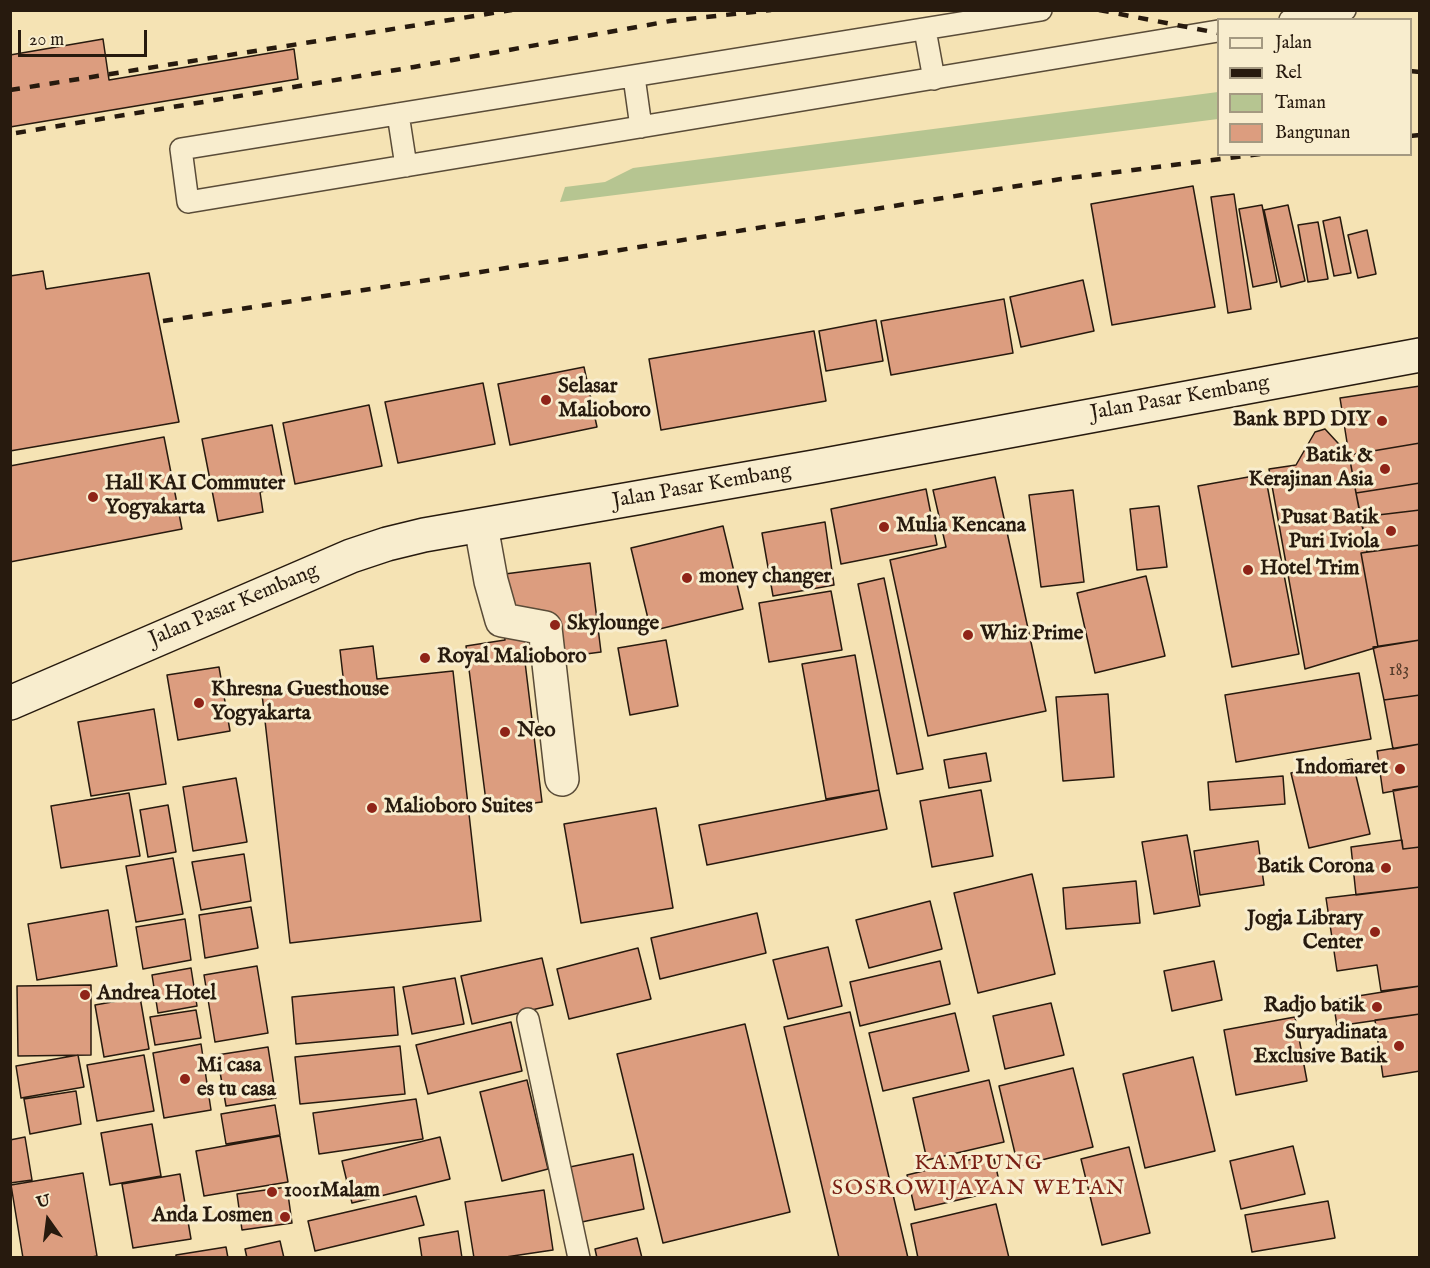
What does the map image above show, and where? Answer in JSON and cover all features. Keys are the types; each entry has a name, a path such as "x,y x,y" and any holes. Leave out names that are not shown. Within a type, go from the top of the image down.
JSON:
{"main road":[{"name":"Jalan Pasar Kembang","path":"10,703 351,556 387,544 424,535 814,467 1419,355"},
{"path":"481,526 491,581 502,620 545,628 562,779"}],"lane":[{"path":"1041,10 181,149 188,202 1217,31"},
{"path":"1301,18 1345,10"},
{"path":"925,30 934,79"},
{"path":"634,76 641,127"},
{"path":"398,114 406,166"},
{"path":"528,1019 579,1257"}],"green space":[{"path":"1217,92 1217,119 560,202 565,187 605,182 633,168"}],"building":[{"path":"103,39 109,80 294,49 298,79 10,127 10,55"},
{"path":"1193,186 1215,307 1112,325 1091,204"},
{"path":"1234,194 1251,309 1228,313 1211,197"},
{"path":"1262,205 1277,282 1253,287 1239,209"},
{"path":"1288,205 1305,281 1281,287 1264,210"},
{"path":"1340,217 1351,273 1334,276 1323,221"},
{"path":"1318,222 1328,279 1308,282 1298,225"},
{"path":"1367,230 1376,274 1358,278 1348,235"},
{"path":"43,271 46,289 149,273 179,422 10,451 10,276"},
{"path":"1083,280 1094,331 1021,347 1010,297"},
{"path":"1004,299 1013,353 891,375 881,321"},
{"path":"876,320 883,361 826,371 819,331"},
{"path":"814,331 826,401 661,430 649,359"},
{"path":"584,367 597,427 510,445 498,384"},
{"path":"483,383 495,444 398,463 385,402"},
{"name":"Bank BPD DIY","path":"1420,386 1420,443 1349,455 1340,398"},
{"path":"369,405 382,466 295,484 283,423"},
{"path":"272,425 284,487 260,492 263,512 218,521 202,439"},
{"path":"1325,429 1349,455 1367,552 1361,553 1378,647 1305,669 1269,469 1296,465 1315,432"},
{"name":"Hall KAI Commuter Yogyakarta","path":"164,437 182,529 10,562 10,466"},
{"name":"Batik & Kerajinan Asia","path":"1420,443 1420,483 1356,493 1349,455"},
{"name":"Hotel Trim","path":"1265,474 1299,654 1232,667 1198,486"},
{"name":"Whiz Prime","path":"995,477 1046,711 928,736 890,560 946,547 933,490"},
{"path":"1420,483 1420,510 1361,517 1356,493"},
{"name":"Mulia Kencana","path":"926,489 937,545 841,564 831,509"},
{"path":"1073,490 1084,582 1041,587 1029,495"},
{"path":"1159,506 1167,567 1137,570 1130,509"},
{"name":"Pusat Batik Puri Iviola","path":"1420,510 1420,545 1367,552 1361,517"},
{"path":"825,522 834,585 773,596 762,533"},
{"name":"money changer","path":"723,526 743,609 651,631 631,548"},
{"path":"1420,545 1420,640 1378,647 1361,553"},
{"name":"Neo","path":"590,563 601,652 525,662 542,802 487,809 466,646 505,640 497,575"},
{"path":"1146,576 1165,656 1095,673 1077,593"},
{"path":"884,578 923,769 897,774 858,584"},
{"path":"831,591 842,650 769,662 759,603"},
{"path":"666,640 678,706 630,715 618,648"},
{"path":"1420,640 1420,695 1384,700 1373,647"},
{"name":"Malioboro Suites","path":"373,646 377,679 453,671 481,921 290,943 262,694 344,685 340,650"},
{"path":"855,655 879,790 826,799 802,664"},
{"name":"Khresna Guesthouse Yogyakarta","path":"219,667 230,731 178,740 167,675"},
{"path":"1359,673 1371,739 1236,762 1225,695"},
{"path":"1108,694 1114,777 1063,781 1056,697"},
{"path":"1420,695 1420,744 1393,749 1384,700"},
{"path":"154,709 166,784 91,796 78,722"},
{"name":"Indomaret","path":"1420,744 1420,786 1383,793 1377,751"},
{"path":"986,753 991,781 949,788 944,760"},
{"path":"1352,759 1370,834 1309,848 1291,773"},
{"path":"1283,776 1285,804 1210,810 1208,782"},
{"path":"236,778 247,842 193,851 183,787"},
{"path":"1420,786 1420,847 1403,849 1393,790"},
{"path":"879,790 887,829 707,865 699,825"},
{"path":"981,790 993,856 932,867 920,801"},
{"path":"129,793 140,856 61,868 51,806"},
{"path":"168,805 176,852 148,857 140,810"},
{"path":"656,808 673,908 581,923 564,824"},
{"path":"1187,835 1200,906 1154,914 1142,842"},
{"name":"Batik Corona","path":"1402,840 1403,849 1420,847 1420,887 1356,895 1351,847"},
{"path":"1258,841 1264,885 1200,895 1194,851"},
{"path":"244,854 251,901 201,910 192,862"},
{"path":"173,858 183,914 136,922 126,866"},
{"path":"1032,874 1055,974 978,993 954,893"},
{"path":"1136,881 1140,923 1066,929 1063,888"},
{"name":"Jogja Library Center","path":"1420,887 1420,986 1381,991 1377,965 1337,971 1326,898"},
{"path":"930,901 942,949 869,968 856,920"},
{"path":"251,907 258,948 205,958 199,915"},
{"path":"108,910 117,966 37,980 28,924"},
{"path":"757,913 766,953 660,979 651,938"},
{"path":"185,919 191,960 143,969 136,927"},
{"path":"828,947 842,1006 788,1019 773,960"},
{"path":"638,948 651,999 569,1019 557,969"},
{"path":"542,958 553,1005 472,1024 461,976"},
{"path":"940,961 950,1004 860,1026 850,982"},
{"path":"1214,961 1222,1000 1172,1011 1164,971"},
{"path":"257,966 268,1033 215,1042 204,975"},
{"path":"191,968 197,1006 158,1013 152,975"},
{"path":"455,978 464,1024 412,1034 403,987"},
{"path":"91,985 91,1055 18,1056 17,986"},
{"name":"Radjo batik","path":"1420,986 1420,1014 1337,1026 1333,1000"},
{"path":"394,987 398,1035 296,1044 292,997"},
{"path":"140,997 149,1049 104,1057 95,1005"},
{"path":"1051,1003 1064,1055 1005,1069 993,1016"},
{"path":"196,1010 201,1038 155,1045 150,1017"},
{"path":"850,1012 908,1258 839,1258 784,1027"},
{"path":"955,1013 969,1071 883,1091 869,1033"},
{"name":"Suryadinata Exclusive Batik","path":"1420,1014 1420,1071 1383,1077 1375,1020"},
{"path":"1295,1017 1307,1081 1236,1095 1224,1030"},
{"path":"511,1022 522,1071 428,1094 416,1045"},
{"path":"745,1024 790,1212 663,1243 617,1054"},
{"path":"201,1044 211,1110 164,1118 153,1053"},
{"path":"400,1046 405,1094 300,1104 295,1057"},
{"path":"268,1047 276,1098 226,1106 217,1055"},
{"path":"78,1055 84,1087 21,1098 16,1066"},
{"path":"144,1055 154,1111 97,1121 87,1065"},
{"path":"1193,1057 1215,1151 1145,1168 1123,1074"},
{"path":"1073,1068 1093,1147 1018,1166 999,1086"},
{"path":"527,1080 548,1169 502,1181 480,1092"},
{"path":"989,1080 1004,1142 927,1160 913,1098"},
{"path":"76,1091 81,1124 30,1134 24,1099"},
{"path":"416,1099 423,1139 319,1154 313,1113"},
{"path":"275,1105 280,1135 226,1144 221,1114"},
{"path":"152,1124 161,1176 110,1185 101,1133"},
{"path":"280,1136 288,1182 204,1196 196,1151"},
{"path":"25,1137 32,1180 10,1183 10,1140"},
{"path":"440,1137 450,1179 352,1203 342,1161"},
{"path":"1293,1146 1305,1194 1241,1209 1230,1161"},
{"path":"1129,1147 1150,1233 1102,1245 1081,1159"},
{"path":"633,1154 644,1209 577,1223 565,1168"},
{"path":"993,1154 1001,1190 915,1210 907,1175"},
{"path":"83,1173 97,1256 23,1258 11,1185"},
{"path":"180,1174 191,1239 133,1248 122,1184"},
{"path":"287,1187 292,1223 242,1230 237,1194"},
{"path":"544,1190 553,1250 499,1258 474,1258 465,1202"},
{"path":"416,1196 424,1225 315,1251 308,1221"},
{"path":"1328,1201 1335,1238 1252,1252 1245,1215"},
{"path":"996,1204 1009,1258 918,1258 911,1224"},
{"path":"458,1231 462,1258 422,1258 419,1238"},
{"path":"637,1238 642,1258 597,1258 595,1249"},
{"path":"280,1241 284,1258 247,1258 245,1249"},
{"path":"226,1247 228,1258 176,1258 176,1255"}],"railway":[{"path":"10,90 512,10"},
{"path":"16,133 414,67 670,21 771,10"},
{"path":"1099,10 1217,33"},
{"path":"1412,71 1420,72"},
{"path":"1412,136 1420,135"},
{"path":"163,321 1061,179 1245,156"}],"place":[{"name":"Selasar Malioboro","path":"546,400"},
{"name":"Bank BPD DIY","path":"1382,421"},
{"name":"Batik & Kerajinan Asia","path":"1385,469"},
{"name":"Hall KAI Commuter Yogyakarta","path":"93,497"},
{"name":"Mulia Kencana","path":"884,527"},
{"name":"Pusat Batik Puri Iviola","path":"1391,531"},
{"name":"Hotel Trim","path":"1248,570"},
{"name":"money changer","path":"687,578"},
{"name":"Skylounge","path":"555,625"},
{"name":"Whiz Prime","path":"968,635"},
{"name":"Royal Malioboro","path":"425,658"},
{"name":"Khresna Guesthouse Yogyakarta","path":"199,703"},
{"name":"Neo","path":"505,732"},
{"name":"Indomaret","path":"1400,769"},
{"name":"Malioboro Suites","path":"372,808"},
{"name":"Batik Corona","path":"1386,868"},
{"name":"Jogja Library Center","path":"1375,932"},
{"name":"Andrea Hotel","path":"85,995"},
{"name":"Radjo batik","path":"1377,1007"},
{"name":"Suryadinata Exclusive Batik","path":"1399,1046"},
{"name":"Mi casa es tu casa","path":"185,1079"},
{"name":"1001Malam","path":"272,1192"},
{"name":"Anda Losmen","path":"285,1217"}],"district":[{"name":"KAMPUNG SOSROWIJAYAN WETAN","path":"979,1176"}]}
